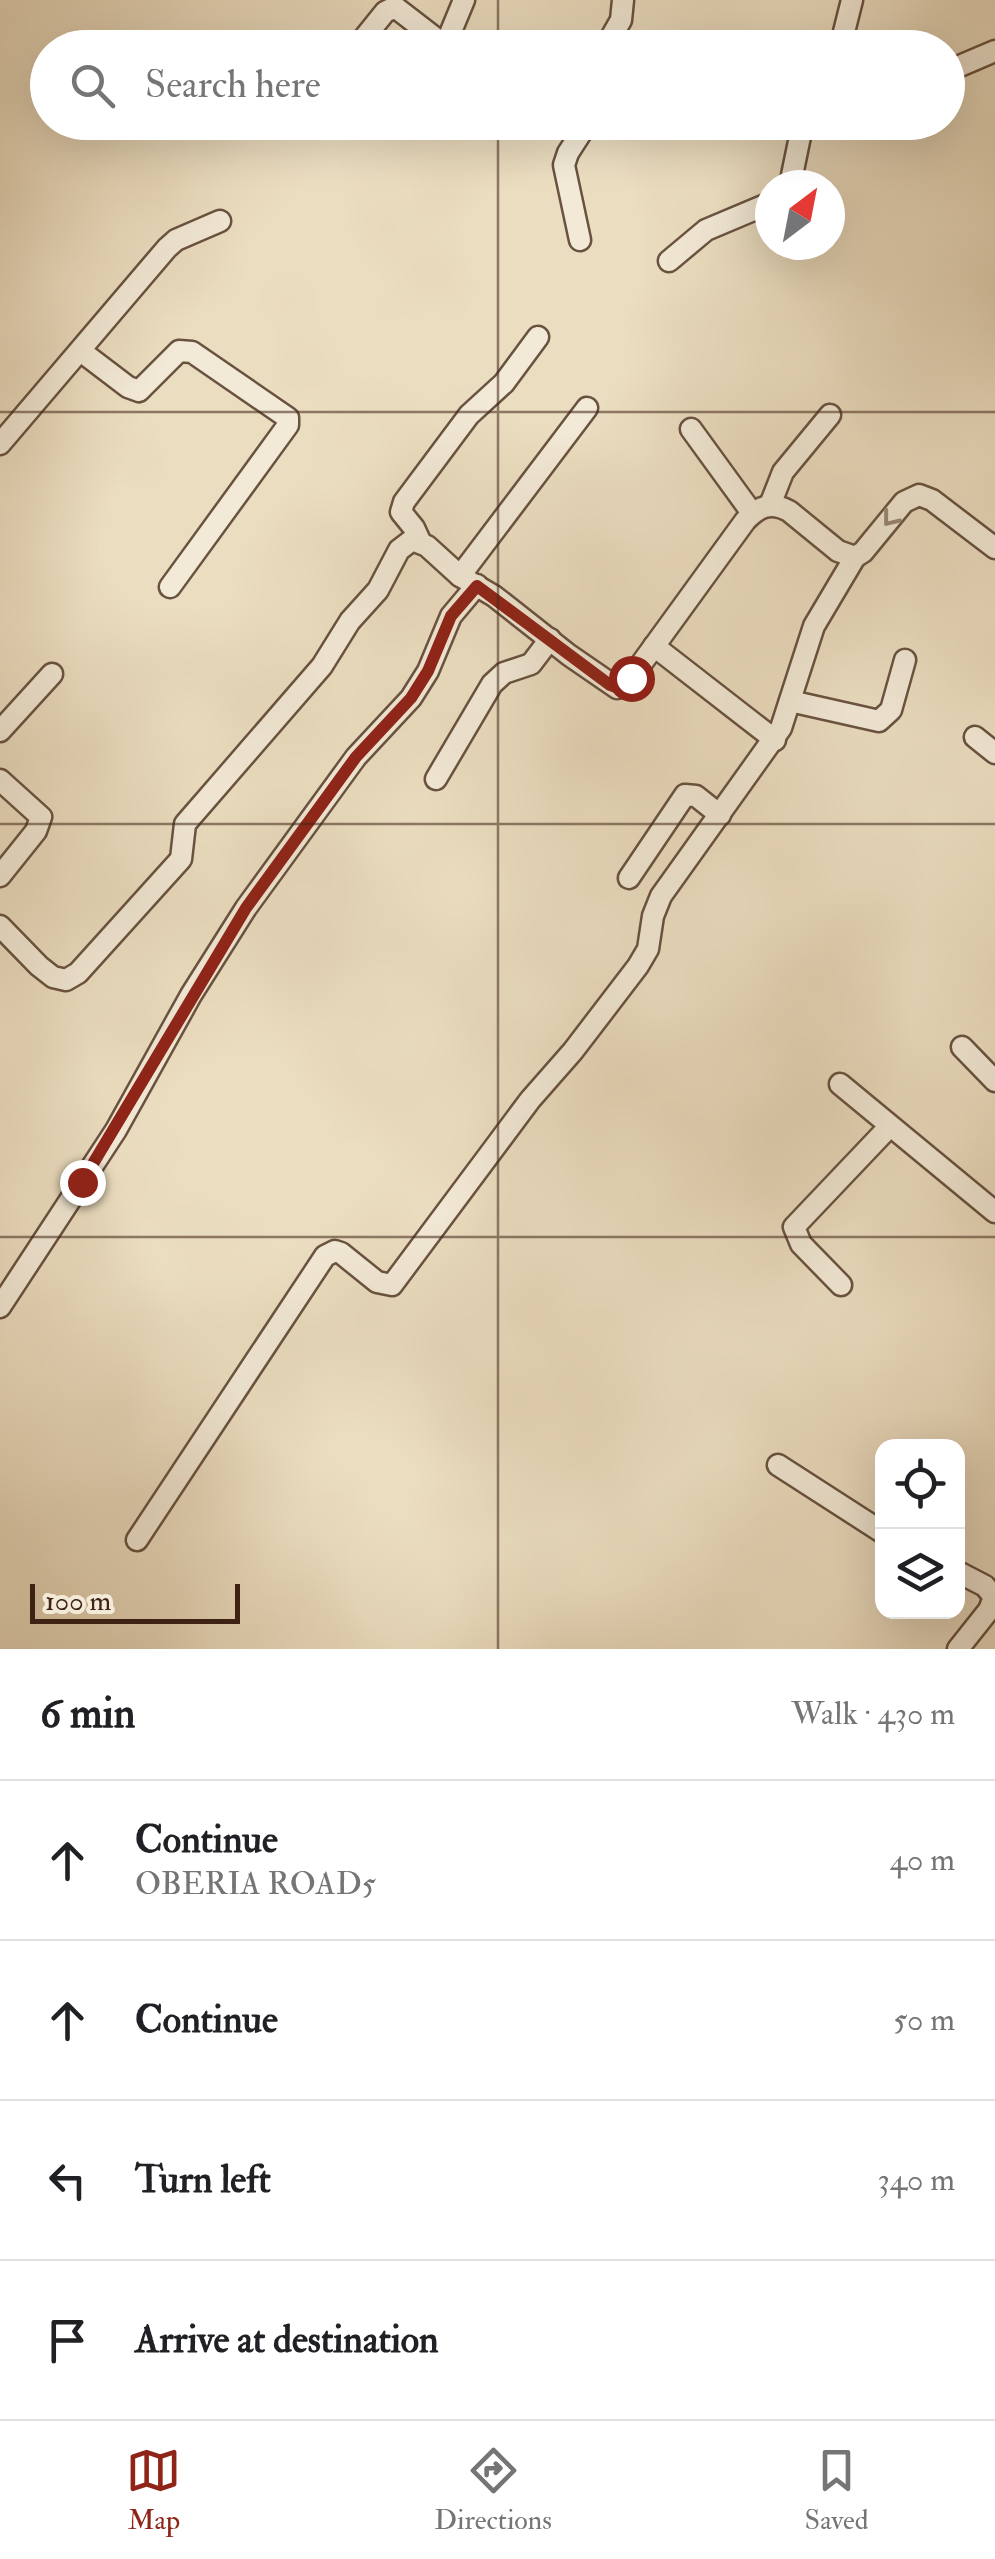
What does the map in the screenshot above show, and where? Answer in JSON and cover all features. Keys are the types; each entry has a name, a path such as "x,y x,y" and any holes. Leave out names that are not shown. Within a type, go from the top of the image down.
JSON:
{"street":[{"path":"453,30 464,0"},
{"path":"615,30 621,20 623,0"},
{"path":"844,30 852,0"},
{"path":"370,30 385,12 395,7 424,30"},
{"path":"965,64 995,52"},
{"path":"576,140 564,166 580,240"},
{"path":"793,170 799,140"},
{"path":"669,261 706,230 755,209"},
{"path":"0,444 176,240 220,221"},
{"path":"538,337 504,383 469,415 404,502 401,512 420,541 468,581 618,688 631,678 830,414"},
{"path":"82,352 139,391 179,351 192,352 288,418 288,426 170,587"},
{"path":"0,1307 116,1130 191,995 246,908 350,766 411,698 428,671 468,581 587,408"},
{"path":"692,429 761,509 788,511 838,551 855,557"},
{"path":"136,1540 325,1256 335,1251 341,1253 384,1286 392,1285 530,1100 581,1042 638,966 648,948 655,905 775,740 814,626 855,557 904,502 919,494 995,548"},
{"path":"3,935 54,977 66,980 78,973 181,858 185,824 322,666 350,621 378,590 399,550 412,540 420,541"},
{"path":"436,779 492,684 504,673 531,664 550,639"},
{"path":"654,646 775,740"},
{"path":"790,701 880,720 891,710 905,660"},
{"path":"0,732 52,674"},
{"path":"975,737 995,754"},
{"path":"0,780 38,812 40,823 0,876"},
{"path":"629,878 685,796 696,796 720,815"},
{"path":"962,1047 995,1080"},
{"path":"840,1084 995,1212"},
{"path":"841,1285 801,1244 794,1227 889,1127"},
{"path":"778,1465 877,1529"},
{"path":"958,1649 989,1610 994,1597 986,1586 965,1576"}],"route":[{"path":"82,1182 246,908 356,757 411,698 428,671 451,616 477,586 610,685 618,688 631,678"}]}
